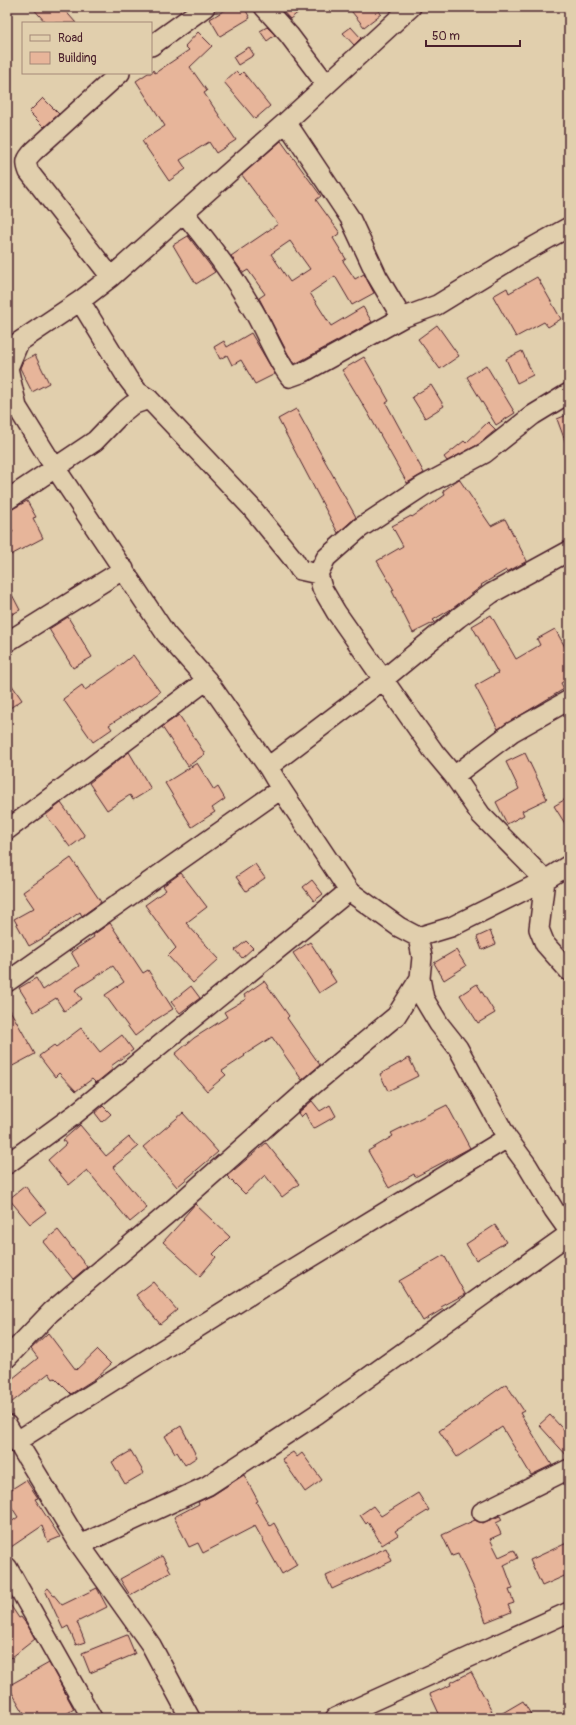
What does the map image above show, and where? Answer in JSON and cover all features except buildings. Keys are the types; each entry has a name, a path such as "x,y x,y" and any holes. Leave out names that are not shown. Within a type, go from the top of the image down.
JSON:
{"street":[{"path":"152,45 205,7"},
{"path":"264,7 289,35 326,84"},
{"path":"411,7 286,122 111,277 80,301 11,342 8,368 17,407 55,467 166,634 207,680 268,767 349,891 399,927 418,937 451,927 544,880 569,865"},
{"path":"111,277 29,172 26,165 27,158 34,151 119,74"},
{"path":"286,122 350,218 377,276 402,318"},
{"path":"184,213 214,250 251,305 281,364 290,377 304,372 402,318 437,305 515,257 569,227"},
{"path":"80,301 128,379 138,392 149,399 251,507 294,560 300,570 318,574"},
{"path":"569,393 533,415 485,453 423,486 360,528 326,558 318,574 322,588 336,612 434,752 454,776 481,815 544,880 539,929 545,944 569,971"},
{"path":"7,500 95,441 122,413 132,405 149,399"},
{"path":"268,767 384,679 458,618 492,593 569,550"},
{"path":"7,642 124,569"},
{"path":"7,830 207,680"},
{"path":"454,776 512,732 569,700"},
{"path":"7,982 281,789"},
{"path":"7,1164 74,1115 349,891"},
{"path":"80,1545 207,1486 317,1414 569,1233 527,1165 506,1138 458,1048 439,1024 424,999 420,978 422,957 418,937"},
{"path":"7,1358 52,1312 172,1210 313,1084 396,1016 420,978"},
{"path":"17,1441 264,1286 506,1138"},
{"path":"7,1425 80,1545 151,1645 190,1718"},
{"path":"482,1512 569,1469"},
{"path":"7,1567 92,1718"},
{"path":"335,1718 569,1612"}]}
